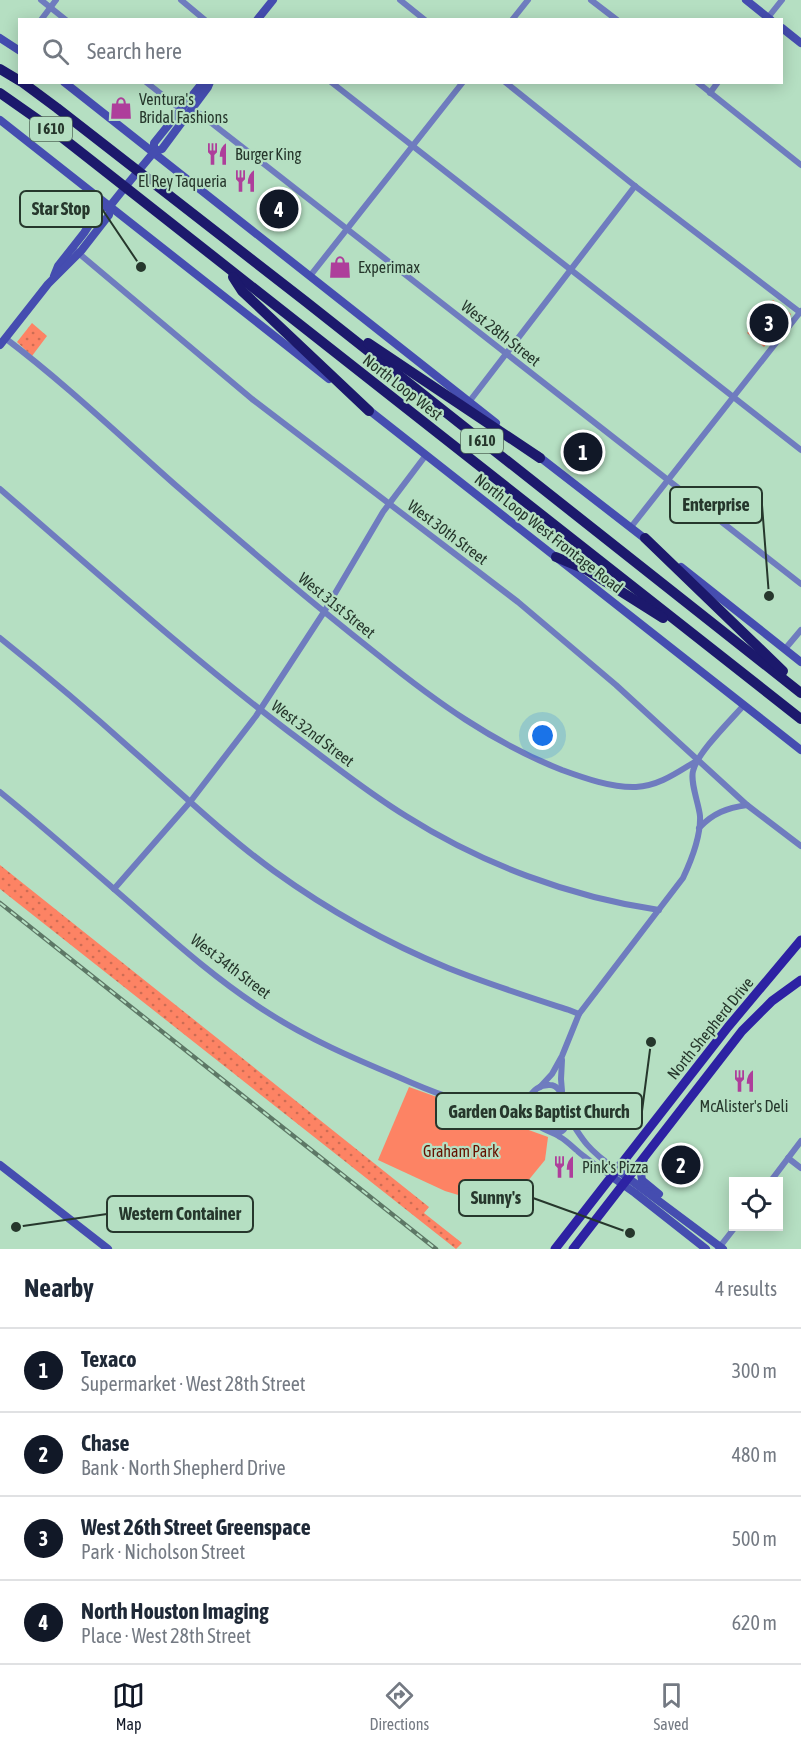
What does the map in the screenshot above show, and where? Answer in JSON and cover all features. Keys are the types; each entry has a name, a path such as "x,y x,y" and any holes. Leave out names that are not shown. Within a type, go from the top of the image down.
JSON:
{"highway":[{"name":"I 610","path":"0,69 18,80"},
{"name":"North Loop West","path":"24,84 305,301 801,693"},
{"name":"North Loop West","path":"0,93 50,128 801,719"},
{"path":"226,267 242,291 369,411"},
{"path":"305,301 540,458"},
{"path":"645,538 801,688"},
{"path":"556,557 587,570 712,649"}],"main road":[{"path":"259,18 273,0"},
{"path":"746,0 768,18"},
{"path":"783,29 801,43"},
{"path":"0,38 18,48"},
{"path":"67,84 801,662"},
{"path":"3,341 52,279 68,266 76,250 109,215 110,206 154,153 162,149 202,84"},
{"path":"186,109 209,84"},
{"name":"North Loop West Frontage Road","path":"0,120 801,750"},
{"name":"North Shepherd Drive","path":"555,1249 732,1023 800,943"},
{"name":"North Shepherd Drive","path":"573,1249 742,1031 772,1001 801,980"},
{"path":"732,1023 742,1031"},
{"path":"680,1089 690,1097"},
{"path":"648,1151 640,1168 644,1183 677,1208 720,1248"},
{"path":"0,1165 108,1249"},
{"path":"614,1173 706,1249"},
{"path":"624,1181 695,1227"}],"street":[{"path":"41,0 64,18"},
{"path":"42,18 56,0"},
{"path":"181,0 204,18"},
{"path":"400,0 422,18"},
{"path":"514,18 528,0"},
{"path":"591,0 614,18"},
{"path":"770,18 782,0"},
{"name":"West 28th Street","path":"149,84 186,109 347,230 801,584"},
{"path":"334,84 801,450"},
{"path":"310,276 461,84"},
{"path":"508,84 635,186 801,312 631,527"},
{"path":"699,84 801,165"},
{"path":"710,93 717,84"},
{"path":"469,402 635,186"},
{"name":"West 30th Street","path":"76,250 252,399 518,602 616,684 747,805 801,846"},
{"name":"West 31st Street","path":"3,341 89,407 182,491 324,612 446,708 494,738 550,765 596,781 637,787 656,783 672,776 698,760"},
{"path":"114,889 190,802 260,710 324,612 389,504 426,454"},
{"name":"West 32nd Street","path":"0,489 141,612 260,710 380,799 430,831 516,872 587,895 659,910"},
{"path":"785,649 801,630"},
{"path":"0,638 71,696 190,802 275,872 364,928 421,957 579,1014"},
{"path":"614,1173 584,1156 563,1138 537,1126 526,1109 530,1096 552,1074 579,1014 677,887 689,866 700,817 692,777 693,770 698,760 744,705"},
{"name":"West 34th Street","path":"0,792 64,844 198,962 270,1014 319,1041 420,1087 480,1105 537,1126"},
{"path":"699,828 713,815 723,810 747,805"},
{"path":"553,1132 559,1133 565,1128 566,1113 561,1079 562,1056"},
{"path":"540,1087 550,1084 562,1094"},
{"name":"West 34th Street","path":"480,1105 502,1105 530,1096"},
{"path":"566,1113 581,1140 614,1173"},
{"path":"774,1177 801,1141"},
{"path":"788,1158 801,1168"},
{"path":"720,1248 733,1231"}],"green space":[{"path":"773,300 791,314 764,347 747,333"},
{"path":"32,323 47,336 32,356 17,342"},
{"path":"0,865 429,1207 424,1213 462,1243 456,1249 0,889"},
{"name":"Graham Park","path":"409,1087 548,1137 545,1160 505,1209 445,1191 378,1160"}],"railway":[{"path":"0,903 436,1249"}],"place":[{"name":"Ventura's Bridal Fashions","path":"121,108"},
{"name":"Burger King","path":"217,154"},
{"name":"El Rey Taqueria","path":"245,181"},
{"name":"North Houston Imaging","path":"279,209"},
{"name":"Star Stop","path":"141,267"},
{"name":"Experimax","path":"340,267"},
{"name":"West 26th Street Greenspace","path":"769,323"},
{"name":"Texaco","path":"583,452"},
{"name":"Enterprise","path":"769,596"},
{"name":"Garden Oaks Baptist Church","path":"651,1042"},
{"name":"McAlister's Deli","path":"744,1081"},
{"name":"Chase","path":"681,1165"},
{"name":"Pink's Pizza","path":"564,1167"},
{"name":"Western Container","path":"16,1227"},
{"name":"Sunny's","path":"630,1233"}]}
